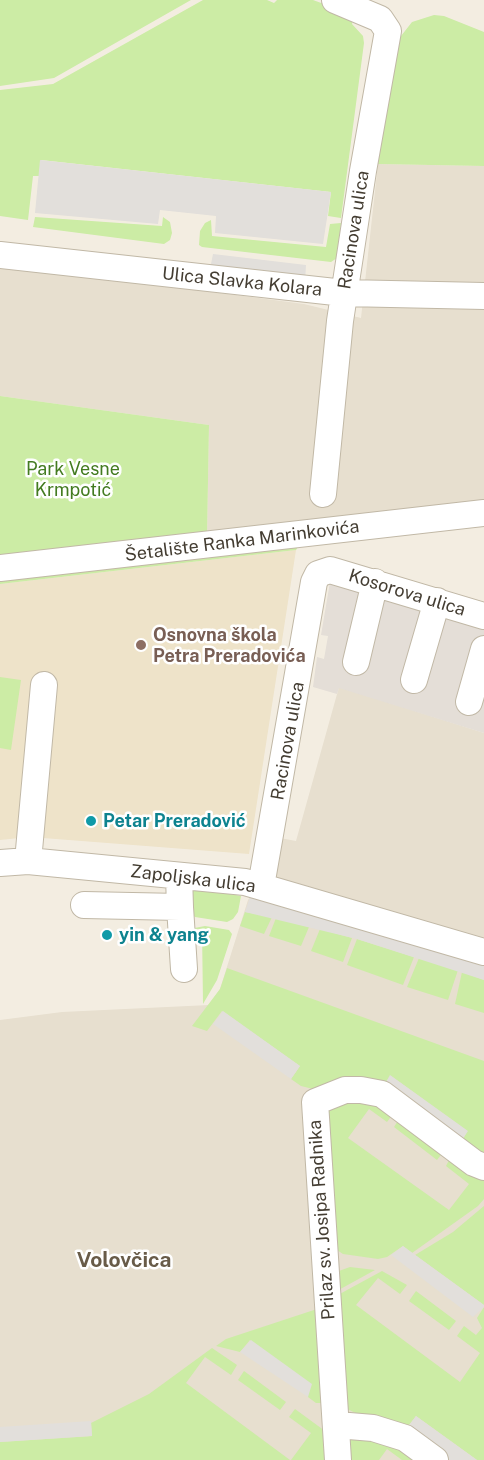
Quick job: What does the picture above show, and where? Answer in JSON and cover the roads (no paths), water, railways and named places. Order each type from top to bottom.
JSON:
[{"type":"street","name":"Racinova ulica","points":[[322,494],[344,293],[388,31],[380,19],[335,0]]},
{"type":"street","name":"Ulica Slavka Kolara","points":[[0,255],[344,293],[484,296]]},
{"type":"street","name":"Šetalište Ranka Marinkovića","points":[[0,568],[484,513]]},
{"type":"street","name":"Racinova ulica","points":[[261,886],[314,582],[318,574],[330,570]]},
{"type":"street","name":"Kosorova ulica","points":[[330,570],[484,616]]},
{"type":"street","points":[[356,662],[375,582]]},
{"type":"street","points":[[414,680],[437,601]]},
{"type":"street","points":[[470,702],[484,649]]},
{"type":"street","points":[[28,861],[44,685]]},
{"type":"street","name":"Zapoljska ulica","points":[[0,863],[28,861],[245,882],[484,952]]},
{"type":"street","points":[[179,876],[184,969]]},
{"type":"street","points":[[84,905],[180,907]]},
{"type":"street","name":"Prilaz sv. Josipa Radnika","points":[[338,1460],[315,1102],[345,1090],[382,1094],[474,1163],[484,1167]]},
{"type":"street","points":[[337,1425],[373,1428],[405,1438],[435,1460]]},
{"type":"place","name":"Osnovna škola Petra Preradovića","points":[[141,645]]},
{"type":"place","name":"Petar Preradović","points":[[91,821]]},
{"type":"place","name":"yin & yang","points":[[107,935]]},
{"type":"district","name":"Volovčica","points":[[124,1261]]},
{"type":"park label","name":"Park Vesne Krmpotić","points":[[73,479]]}]
